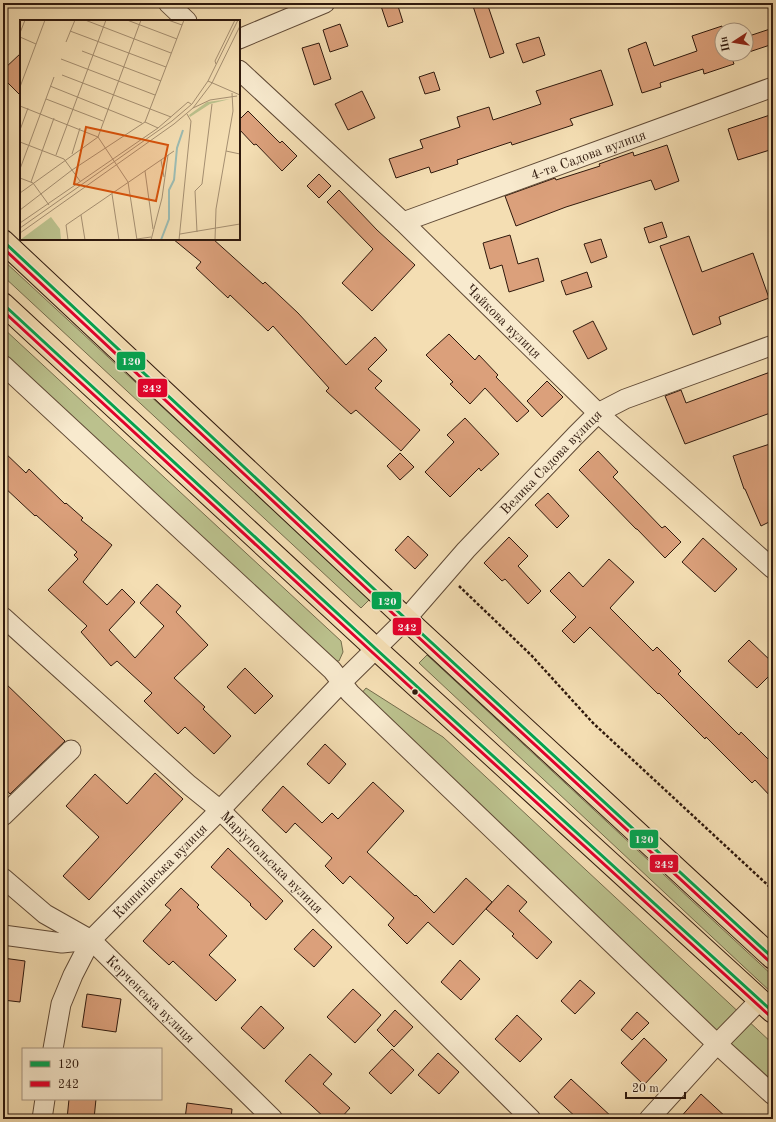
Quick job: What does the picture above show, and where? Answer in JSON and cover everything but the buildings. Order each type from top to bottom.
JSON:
[{"type":"main road","points":[[3,241],[406,619],[773,958]]},
{"type":"main road","points":[[3,304],[376,649],[767,1006]]},
{"type":"street","points":[[168,3],[186,20]]},
{"type":"street","points":[[240,39],[325,3]]},
{"type":"street","name":"Чайкова вулиця","points":[[240,71],[403,222],[598,413],[773,568]]},
{"type":"street","name":"4-та Садова вулиця","points":[[403,222],[773,87]]},
{"type":"street","name":"Велика Садова вулиця","points":[[376,649],[406,619],[466,550],[598,413],[625,400],[773,345]]},
{"type":"street","points":[[3,365],[332,670],[356,699],[718,1044],[773,1094]]},
{"type":"street","name":"Маріупольська вулиця","points":[[3,617],[189,785],[220,810],[531,1119]]},
{"type":"street","name":"Кишинівська вулиця","points":[[54,1048],[61,1004],[73,975],[91,940],[220,810],[342,682],[376,649]]},
{"type":"street","points":[[3,816],[71,750]]},
{"type":"street","name":"Керченська вулиця","points":[[3,878],[45,914],[91,940],[273,1119]]},
{"type":"street","points":[[3,935],[62,943],[91,940]]},
{"type":"street","points":[[649,1119],[718,1044],[767,1006]]},
{"type":"street","points":[[42,1119],[45,1100]]},
{"type":"path","points":[[446,573],[531,655],[593,723],[773,890]]},
{"type":"green space","points":[[3,260],[370,599],[361,608],[3,276]]},
{"type":"green space","points":[[3,328],[341,641],[343,652],[339,661],[333,661],[3,356]]},
{"type":"green space","points":[[427,655],[773,976],[773,994],[419,663]]},
{"type":"green space","points":[[366,688],[443,737],[773,1044],[773,1083],[361,694]]},
{"type":"transit line","name":"120","points":[[3,241],[406,619],[773,958]]},
{"type":"transit line","name":"242","points":[[3,248],[403,623],[770,962]]},
{"type":"transit line","name":"120","points":[[3,304],[376,649],[773,1012]]},
{"type":"transit line","name":"242","points":[[3,311],[373,653],[770,1016]]}]
